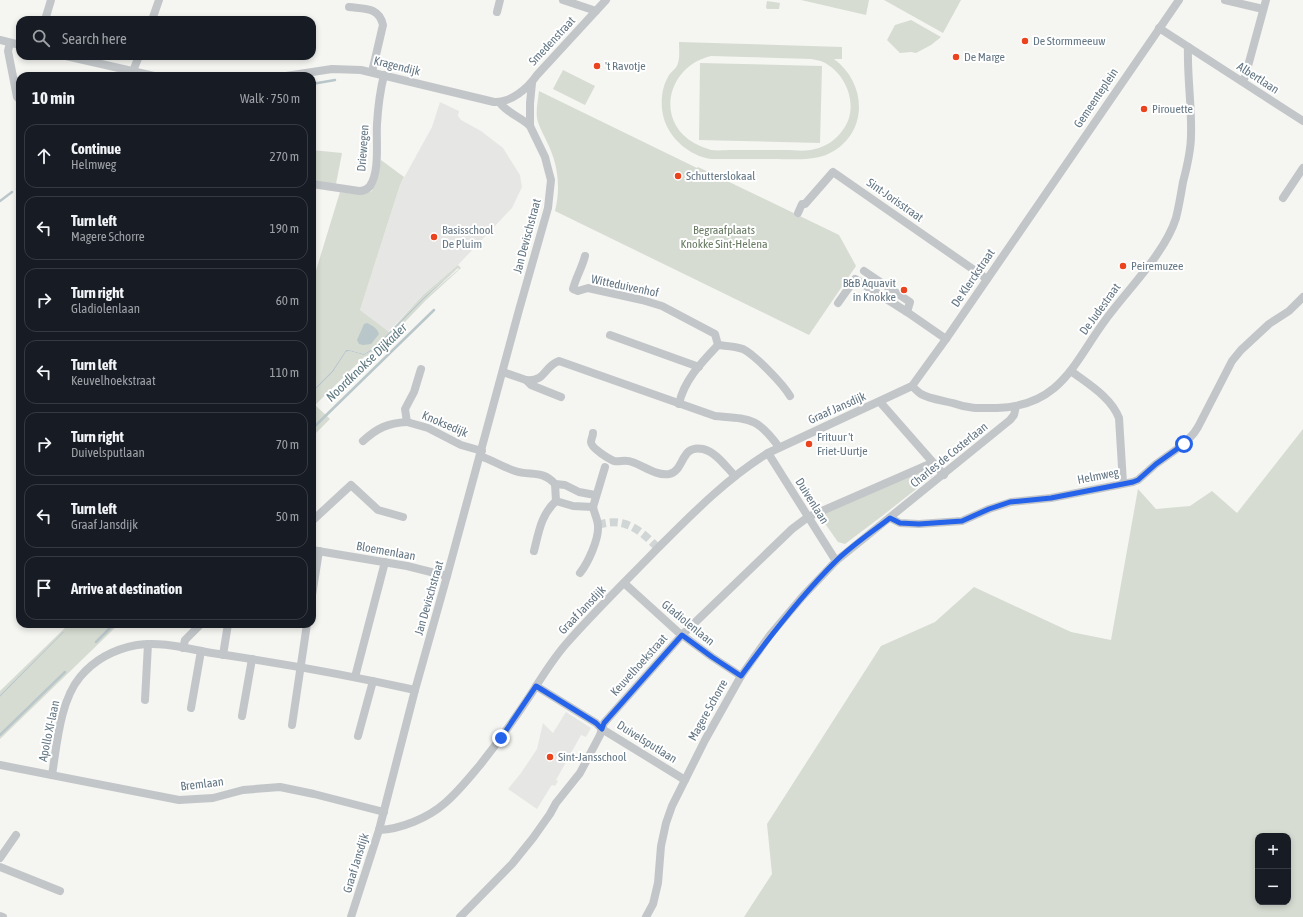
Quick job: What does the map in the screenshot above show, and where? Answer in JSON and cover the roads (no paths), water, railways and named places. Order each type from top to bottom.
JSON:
[{"type":"street","points":[[46,16],[51,0]]},
{"type":"street","points":[[153,16],[159,0]]},
{"type":"street","points":[[497,12],[500,0]]},
{"type":"street","points":[[563,0],[596,10]]},
{"type":"street","name":"Smedenstraat","points":[[500,103],[515,96],[532,83],[537,75],[606,0]]},
{"type":"street","name":"Gemeenteplein","points":[[1054,182],[1179,0]]},
{"type":"street","points":[[1225,0],[1263,9]]},
{"type":"street","points":[[1242,81],[1245,77],[1266,0]]},
{"type":"street","points":[[349,7],[372,10],[377,13],[382,20],[383,25],[372,72]]},
{"type":"street","points":[[1159,28],[1188,48]]},
{"type":"street","points":[[0,40],[16,44]]},
{"type":"street","points":[[10,43],[8,51],[16,92]]},
{"type":"street","name":"Albertlaan","points":[[1188,48],[1303,121]]},
{"type":"street","name":"De Judestraat","points":[[912,386],[922,395],[964,407],[980,408],[1016,406],[1034,401],[1045,395],[1062,381],[1071,371],[1109,314],[1157,254],[1168,236],[1175,219],[1190,150],[1191,134],[1187,63],[1188,48]]},
{"type":"street","points":[[84,60],[137,72]]},
{"type":"street","points":[[133,71],[137,60]]},
{"type":"street","name":"Kragendijk","points":[[312,72],[332,69],[361,70],[500,103],[504,108],[530,126]]},
{"type":"street","name":"Driewegen","points":[[316,185],[359,191],[364,191],[370,186],[377,158],[378,103],[384,75]]},
{"type":"street","name":"Jan Devischstraat","points":[[379,830],[415,690],[448,576],[519,310],[548,208],[550,180],[547,165],[545,156],[530,126],[532,83]]},
{"type":"street","points":[[1283,198],[1303,168]]},
{"type":"street","name":"Sint-Jorisstraat","points":[[798,213],[802,204],[805,204],[834,172],[987,279]]},
{"type":"street","name":"De Klerckstraat","points":[[912,386],[1054,182]]},
{"type":"street","name":"Witteduivenhof","points":[[585,256],[581,269],[577,274],[573,289],[578,291],[588,288],[662,306],[715,334],[718,345]]},
{"type":"street","points":[[864,271],[910,302],[907,312]]},
{"type":"street","points":[[838,303],[855,279],[946,339]]},
{"type":"street","name":"Helmweg","points":[[890,518],[900,523],[919,524],[962,521],[989,509],[1010,502],[1051,498],[1138,480],[1156,464],[1184,444],[1198,427],[1232,362],[1241,350],[1269,324],[1289,311],[1303,297]]},
{"type":"street","points":[[610,335],[698,367]]},
{"type":"street","points":[[679,404],[688,381],[698,367],[718,345],[738,348],[749,353],[779,381],[790,396]]},
{"type":"street","points":[[503,372],[533,381],[538,380],[545,374],[551,364],[559,361],[715,416],[743,418],[756,422],[769,433],[780,447]]},
{"type":"street","name":"Knoksedijk","points":[[421,368],[414,392],[405,409],[407,422],[428,428],[462,446],[519,472],[546,476],[555,484],[565,485],[579,492],[595,495]]},
{"type":"street","points":[[1071,371],[1108,400],[1116,411],[1119,418],[1123,483]]},
{"type":"street","points":[[526,380],[530,385],[561,397]]},
{"type":"street","name":"Graaf Jansdijk","points":[[351,917],[379,830],[410,823],[445,804],[472,775],[501,738],[566,645],[624,583],[700,506],[735,476],[768,453],[912,386]]},
{"type":"street","points":[[880,402],[944,475]]},
{"type":"street","name":"Charles de Costerlaan","points":[[890,518],[1010,420],[1014,415],[1016,406]]},
{"type":"street","points":[[363,441],[374,431],[400,422],[407,422]]},
{"type":"street","points":[[593,433],[591,442],[592,445],[602,454],[614,461],[629,461],[652,471],[669,474],[678,468],[688,451],[703,449],[714,454],[735,476]]},
{"type":"street","name":"Duivenlaan","points":[[768,453],[836,561]]},
{"type":"street","points":[[602,454],[600,461],[605,467]]},
{"type":"street","points":[[580,573],[587,563],[598,532],[598,525],[593,508],[595,495],[605,467],[614,461]]},
{"type":"street","name":"Keuvelhoekstraat","points":[[460,917],[512,864],[533,838],[550,814],[556,802],[580,774],[604,723],[682,635],[792,529],[808,517],[932,463]]},
{"type":"street","points":[[316,517],[351,484],[378,510],[403,517]]},
{"type":"street","points":[[534,550],[543,518],[556,501],[555,484]]},
{"type":"street","points":[[556,501],[572,506],[593,508]]},
{"type":"street","name":"Magere Schorre","points":[[646,917],[653,904],[658,883],[661,846],[666,823],[672,806],[741,676],[773,631],[836,561],[890,518]]},
{"type":"street","name":"Bloemenlaan","points":[[316,550],[407,566],[448,576]]},
{"type":"street","points":[[355,677],[385,562]]},
{"type":"street","name":"Gladiolenlaan","points":[[624,583],[682,635],[741,676]]},
{"type":"street","points":[[183,648],[185,640],[198,628]]},
{"type":"street","points":[[223,655],[227,628]]},
{"type":"street","points":[[292,725],[307,628]]},
{"type":"street","points":[[145,700],[148,644]]},
{"type":"street","name":"Apollo XI-laan","points":[[52,775],[65,706],[71,691],[80,677],[91,666],[113,652],[124,648],[158,644],[301,667],[415,690]]},
{"type":"street","points":[[192,708],[201,651]]},
{"type":"street","points":[[242,716],[252,659]]},
{"type":"street","points":[[358,736],[373,681]]},
{"type":"street","name":"Duivelsputlaan","points":[[536,686],[685,780]]},
{"type":"street","name":"Bremlaan","points":[[0,765],[179,800],[213,798],[243,790],[280,787],[384,812]]},
{"type":"street","points":[[0,858],[16,835]]},
{"type":"street","points":[[0,867],[60,891]]},
{"type":"waterway","points":[[316,83],[335,80]]},
{"type":"waterway","points":[[0,201],[12,192]]},
{"type":"waterway","name":"Noordknokse Dijkader","points":[[316,425],[434,310]]},
{"type":"waterway","name":"Noordknokse Dijkader","points":[[96,642],[110,628]]},
{"type":"waterway","name":"Noordknokse Dijkader","points":[[0,735],[65,672]]},
{"type":"tunnel","points":[[598,525],[616,522],[632,527],[639,531],[658,548]]},
{"type":"place","name":"De Stormmeeuw","points":[[1025,41]]},
{"type":"place","name":"De Marge","points":[[956,57]]},
{"type":"place","name":"'t Ravotje","points":[[597,66]]},
{"type":"place","name":"Pirouette","points":[[1144,109]]},
{"type":"place","name":"Schutterslokaal","points":[[678,176]]},
{"type":"place","name":"Basisschool De Pluim","points":[[434,237]]},
{"type":"place","name":"Peiremuzee","points":[[1123,266]]},
{"type":"place","name":"B&B Aquavit in Knokke","points":[[904,290]]},
{"type":"place","name":"Frituur 't Friet-Uurtje","points":[[809,444]]},
{"type":"place","name":"Sint-Jansschool","points":[[550,757]]},
{"type":"park label","name":"Begraafplaats Knokke Sint-Helena","points":[[724,237]]}]
